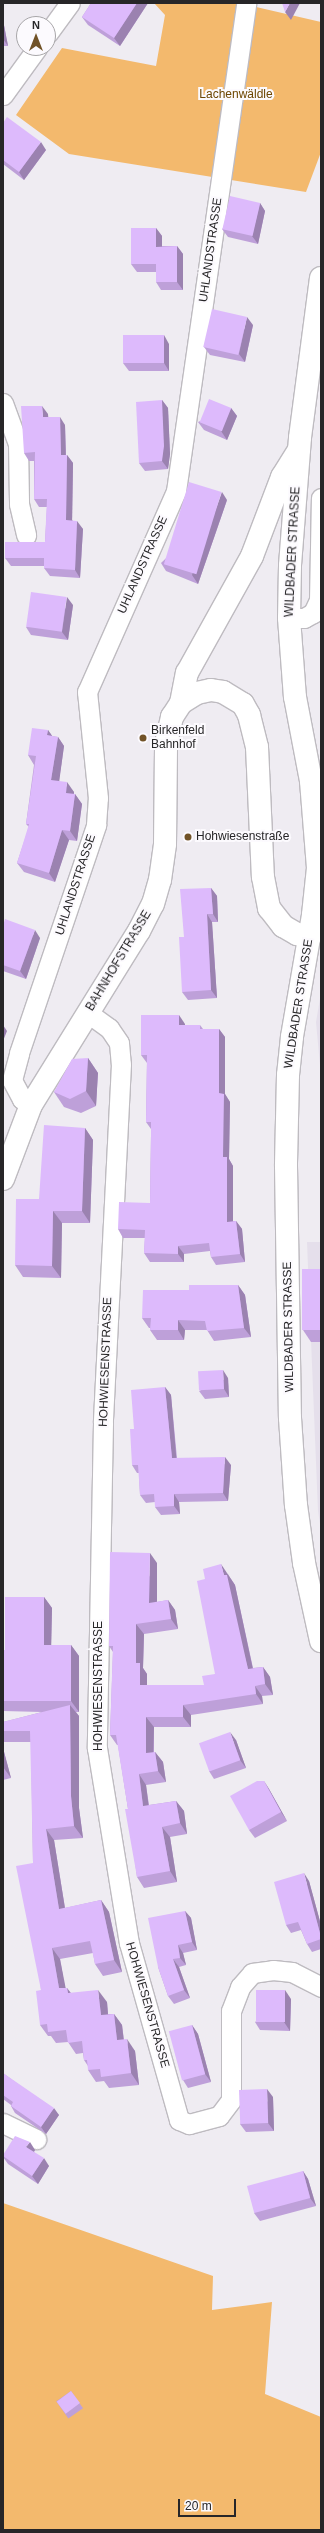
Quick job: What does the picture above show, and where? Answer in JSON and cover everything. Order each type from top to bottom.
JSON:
[{"type":"main road","name":"WILDBADER STRASSE","points":[[321,278],[299,450],[290,566],[289,618],[295,697],[312,781],[317,828],[318,868],[310,937],[288,1075],[286,1235],[290,1418],[296,1505],[304,1563],[321,1638]]},
{"type":"main road","points":[[181,703],[187,673],[252,556],[282,477],[299,450]]},
{"type":"main road","points":[[181,703],[197,693],[211,690],[223,692],[243,704],[249,716],[257,747],[263,877],[269,908],[283,926],[297,934],[310,937]]},
{"type":"main road","name":"BAHNHOFSTRASSE","points":[[3,1179],[32,1105],[139,931],[153,904],[160,880],[165,844],[166,743],[172,717],[181,703]]},
{"type":"street","points":[[56,22],[70,3]]},
{"type":"street","name":"UHLANDSTRASSE","points":[[32,1105],[22,1099],[12,1080],[96,825],[98,798],[87,692],[176,491],[246,3]]},
{"type":"street","points":[[3,95],[31,56]]},
{"type":"street","points":[[3,403],[18,444],[19,504],[26,535]]},
{"type":"street","points":[[289,618],[304,618],[313,613],[319,600],[321,498]]},
{"type":"street","name":"HOHWIESENSTRASSE","points":[[88,1013],[109,1028],[119,1043],[121,1064],[103,1423],[97,1748],[129,1943],[179,2120],[189,2124],[220,2116],[231,2100],[232,2010],[240,1986],[252,1973],[273,1970],[292,1972],[321,1987]]},
{"type":"street","points":[[3,2123],[36,2139]]},
{"type":"shaded area","points":[[321,993],[321,1076],[316,1022]]},
{"type":"shaded area","points":[[307,1242],[321,1242],[321,1530],[318,1511]]},
{"type":"green space","name":"Lachenwäldle","points":[[154,3],[239,3],[321,22],[321,152],[306,192],[69,154],[16,115],[62,48],[156,66],[165,15]]},
{"type":"green space","points":[[3,2203],[213,2276],[212,2310],[272,2302],[265,2394],[321,2417],[321,2530],[3,2530]]},
{"type":"building","points":[[91,3],[137,3],[114,38],[82,17]]},
{"type":"building","points":[[282,3],[290,3],[285,12]]},
{"type":"building","points":[[7,117],[41,142],[19,172],[3,160],[3,123]]},
{"type":"building","points":[[230,196],[260,203],[253,236],[222,229]]},
{"type":"building","points":[[131,228],[156,228],[156,247],[177,246],[177,282],[156,282],[156,264],[131,264]]},
{"type":"building","points":[[212,309],[247,317],[238,355],[203,347]]},
{"type":"building","points":[[123,335],[164,335],[164,363],[123,363]]},
{"type":"building","points":[[209,399],[231,408],[222,431],[200,422]]},
{"type":"building","points":[[162,400],[164,446],[162,461],[139,463],[136,402]]},
{"type":"building","points":[[21,406],[42,406],[43,417],[60,417],[61,455],[67,455],[66,520],[77,521],[75,570],[44,568],[44,558],[5,558],[5,542],[45,542],[47,499],[34,499],[35,452],[24,453]]},
{"type":"building","points":[[189,482],[222,492],[196,574],[164,564]]},
{"type":"building","points":[[31,592],[67,597],[62,632],[26,627]]},
{"type":"building","points":[[32,728],[48,730],[47,735],[58,737],[51,780],[67,782],[66,793],[75,794],[70,831],[62,830],[49,873],[17,863],[29,824],[26,824],[36,756],[28,755]]},
{"type":"building","points":[[211,888],[213,914],[207,914],[211,990],[182,992],[179,937],[184,937],[180,889]]},
{"type":"building","points":[[5,919],[35,930],[20,971],[3,965],[3,926]]},
{"type":"building","points":[[141,1015],[179,1015],[179,1025],[200,1025],[200,1029],[219,1029],[219,1093],[224,1094],[223,1157],[227,1157],[227,1222],[236,1221],[240,1254],[211,1257],[209,1243],[178,1246],[178,1254],[144,1253],[145,1230],[118,1229],[119,1202],[150,1203],[151,1122],[146,1122],[147,1055],[141,1055]]},
{"type":"building","points":[[88,1058],[86,1091],[70,1099],[54,1092],[72,1059]]},
{"type":"building","points":[[44,1125],[85,1128],[82,1211],[53,1211],[52,1266],[15,1265],[16,1199],[39,1199]]},
{"type":"building","points":[[302,1269],[321,1269],[321,1330],[302,1330]]},
{"type":"building","points":[[189,1285],[238,1285],[244,1328],[207,1331],[205,1321],[178,1320],[178,1330],[150,1330],[151,1318],[142,1318],[143,1290],[189,1290]]},
{"type":"building","points":[[223,1370],[224,1389],[199,1390],[198,1371]]},
{"type":"building","points":[[165,1387],[172,1458],[225,1457],[223,1493],[174,1494],[174,1506],[155,1507],[154,1494],[140,1495],[138,1465],[132,1465],[130,1429],[134,1429],[131,1390]]},
{"type":"building","points":[[110,1552],[150,1553],[149,1603],[168,1600],[171,1619],[136,1624],[136,1663],[140,1663],[140,1685],[204,1685],[202,1676],[215,1674],[197,1581],[205,1579],[203,1569],[221,1564],[224,1575],[227,1575],[248,1669],[263,1667],[265,1684],[255,1686],[256,1694],[183,1705],[183,1717],[146,1717],[146,1753],[155,1752],[158,1771],[139,1774],[143,1806],[176,1801],[180,1823],[162,1827],[170,1871],[137,1877],[125,1809],[128,1809],[116,1735],[110,1735],[113,1646],[109,1646]]},
{"type":"building","points":[[5,1597],[44,1597],[44,1645],[71,1645],[71,1701],[3,1701]]},
{"type":"building","points":[[70,1705],[71,1796],[74,1826],[46,1829],[59,1909],[101,1900],[114,1960],[95,1964],[90,1941],[52,1948],[59,1988],[67,1988],[68,1993],[98,1990],[101,2015],[114,2014],[117,2040],[127,2039],[131,2073],[101,2077],[100,2069],[88,2070],[87,2060],[84,2060],[82,2041],[68,2043],[66,2030],[48,2032],[47,2024],[40,2025],[36,1991],[41,1990],[16,1866],[33,1863],[30,1731],[3,1731],[3,1722]]},
{"type":"building","points":[[230,1732],[240,1760],[209,1771],[199,1743]]},
{"type":"building","points":[[257,1781],[264,1781],[281,1812],[249,1830],[230,1796]]},
{"type":"building","points":[[304,1873],[321,1937],[321,1939],[307,1944],[298,1922],[286,1925],[274,1882]]},
{"type":"building","points":[[185,1911],[192,1942],[178,1945],[180,1958],[173,1959],[184,1990],[168,1996],[158,1967],[148,1918]]},
{"type":"building","points":[[256,1990],[285,1990],[285,2022],[256,2022]]},
{"type":"building","points":[[192,2025],[205,2074],[182,2080],[169,2031]]},
{"type":"building","points":[[3,2073],[54,2108],[41,2127],[11,2106],[13,2102],[3,2095]]},
{"type":"building","points":[[267,2089],[268,2123],[240,2124],[239,2090]]},
{"type":"building","points":[[15,2136],[30,2142],[26,2147],[44,2158],[32,2176],[3,2156]]},
{"type":"building","points":[[303,2171],[310,2198],[254,2213],[247,2186]]},
{"type":"building","points":[[71,2391],[80,2403],[66,2414],[57,2402]]},
{"type":"place","name":"Birkenfeld Bahnhof","points":[[143,738]]},
{"type":"place","name":"Hohwiesenstraße","points":[[188,837]]}]
